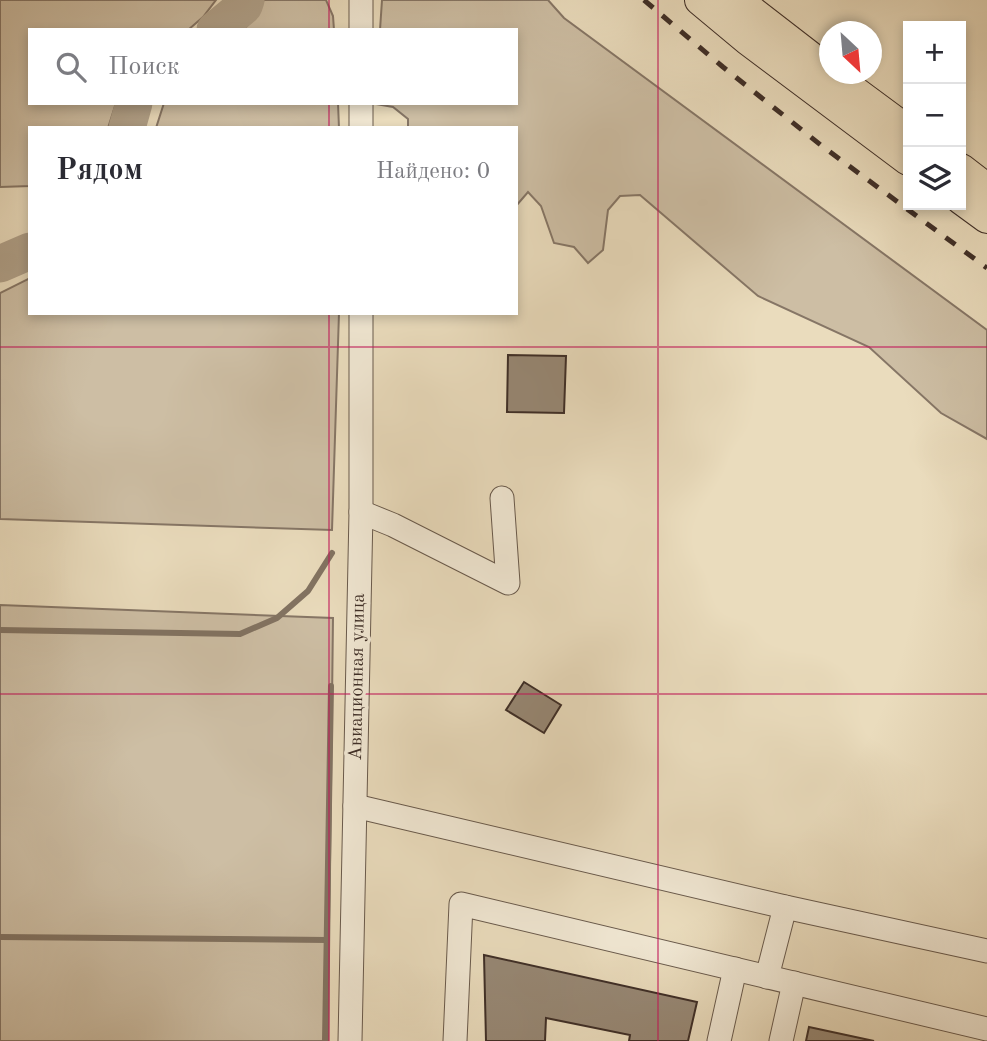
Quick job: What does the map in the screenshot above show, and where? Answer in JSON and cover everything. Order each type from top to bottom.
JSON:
[{"type":"main road","points":[[700,0],[748,40],[903,156]]},
{"type":"main road","points":[[737,0],[819,64]]},
{"type":"main road","points":[[845,84],[903,127]]},
{"type":"main road","points":[[966,173],[987,189]]},
{"type":"main road","points":[[966,203],[987,218]]},
{"type":"street","points":[[361,0],[361,28]]},
{"type":"street","points":[[361,105],[361,126]]},
{"type":"street","name":"Авиационная улица","points":[[350,1041],[361,512],[361,315]]},
{"type":"street","points":[[361,512],[393,525],[508,583],[502,498]]},
{"type":"street","points":[[355,806],[785,907],[987,951]]},
{"type":"street","points":[[455,1041],[461,904],[987,1029]]},
{"type":"street","points":[[767,977],[785,907]]},
{"type":"street","points":[[719,1041],[735,969]]},
{"type":"street","points":[[781,1041],[794,983]]},
{"type":"shaded area","points":[[0,0],[216,0],[190,28],[28,28],[28,105],[115,105],[109,126],[28,126],[28,186],[0,187]]},
{"type":"shaded area","points":[[264,0],[326,0],[333,16],[334,28],[245,28]]},
{"type":"shaded area","points":[[382,0],[548,0],[564,18],[987,330],[987,439],[941,413],[869,347],[758,296],[640,195],[620,196],[608,210],[603,250],[588,263],[574,247],[554,243],[541,206],[528,192],[518,204],[518,126],[408,126],[408,119],[393,107],[382,105],[518,105],[518,28],[380,28]]},
{"type":"shaded area","points":[[163,105],[338,105],[339,126],[157,126]]},
{"type":"shaded area","points":[[28,279],[28,315],[339,315],[332,530],[0,519],[0,293]]},
{"type":"shaded area","points":[[0,605],[333,618],[328,1041],[0,1041]]},
{"type":"building","points":[[508,355],[566,356],[564,413],[507,412]]},
{"type":"building","points":[[524,682],[561,705],[544,733],[506,710]]},
{"type":"building","points":[[484,955],[697,1002],[688,1041],[629,1041],[630,1035],[546,1018],[545,1041],[486,1041]]},
{"type":"building","points":[[809,1027],[874,1041],[806,1041]]},
{"type":"waterway","points":[[217,28],[244,6],[246,0]]},
{"type":"waterway","points":[[128,126],[133,105]]},
{"type":"waterway","points":[[0,264],[28,252]]},
{"type":"waterway","points":[[0,630],[240,634],[277,618],[308,591],[332,553]]},
{"type":"waterway","points":[[325,1041],[331,686]]},
{"type":"waterway","points":[[0,937],[327,940]]},
{"type":"railway","points":[[644,0],[822,146],[987,268]]}]
